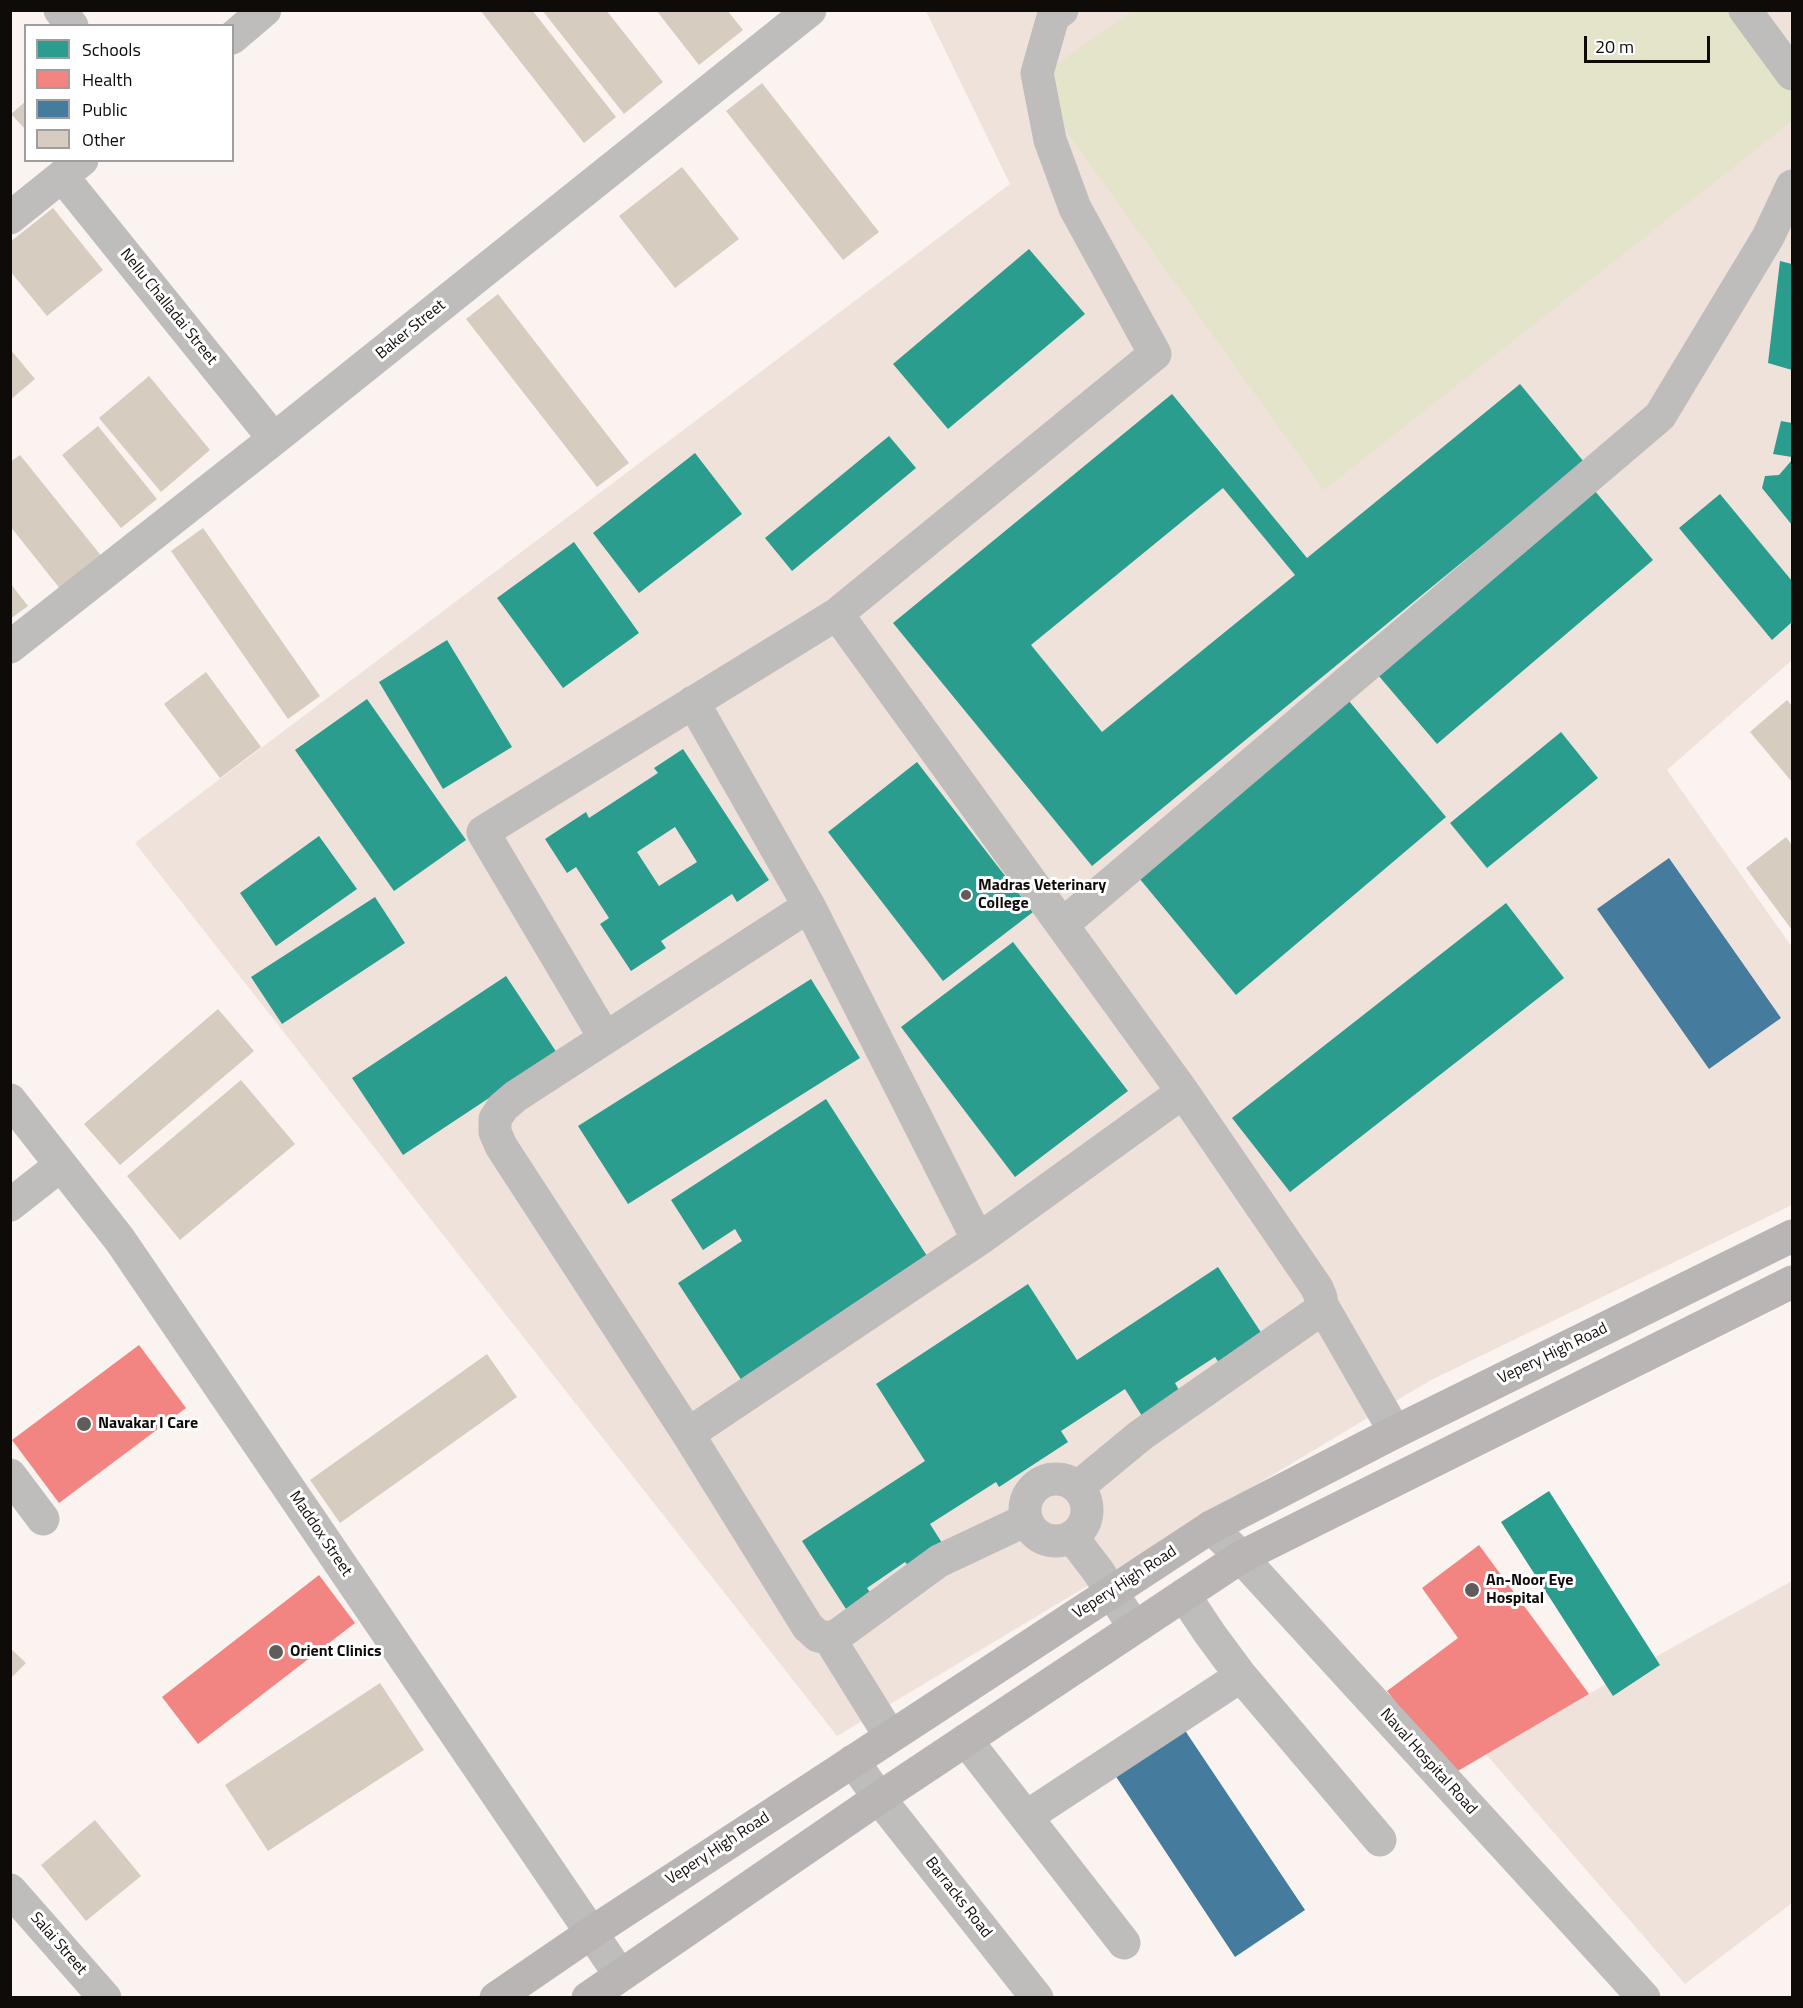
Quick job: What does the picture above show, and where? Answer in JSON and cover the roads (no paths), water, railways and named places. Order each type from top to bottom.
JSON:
[{"type":"main road","name":"Vepery High Road","points":[[496,1998],[890,1736],[1211,1527],[1395,1431],[1792,1236]]},
{"type":"main road","points":[[588,1998],[879,1798],[1241,1557],[1792,1282]]},
{"type":"street","points":[[60,10],[70,24]]},
{"type":"street","points":[[234,36],[266,10]]},
{"type":"street","name":"Baker Street","points":[[10,647],[810,10]]},
{"type":"street","points":[[605,1038],[483,832],[837,614],[1155,354],[1075,208],[1050,140],[1037,73],[1053,17],[1062,10]]},
{"type":"street","points":[[1745,10],[1792,74]]},
{"type":"street","points":[[10,218],[72,168]]},
{"type":"street","name":"Nellu Challadai Street","points":[[72,168],[274,439]]},
{"type":"street","points":[[1062,925],[1660,416],[1768,237],[1792,186]]},
{"type":"street","points":[[837,614],[1182,1092],[1317,1288],[1322,1305],[1395,1431]]},
{"type":"street","points":[[693,702],[809,906],[978,1240]]},
{"type":"street","points":[[809,906],[516,1096],[503,1107],[495,1119],[495,1132],[501,1146],[688,1434],[808,1627],[818,1636],[829,1638],[848,1628],[939,1562],[1026,1520]]},
{"type":"street","points":[[688,1434],[978,1240],[1182,1092]]},
{"type":"street","name":"Maddox Street","points":[[10,1100],[120,1240],[620,1975]]},
{"type":"street","points":[[10,1205],[62,1165]]},
{"type":"street","points":[[1078,1487],[1141,1435],[1302,1324],[1322,1305]]},
{"type":"street","points":[[10,1475],[43,1519]]},
{"type":"street","points":[[1049,1479],[1069,1481],[1084,1495],[1087,1514],[1080,1531],[1072,1537],[1064,1540],[1045,1540],[1030,1529],[1026,1520],[1024,1510],[1026,1500],[1031,1490],[1039,1483],[1049,1479]]},
{"type":"street","name":"Naval Hospital Road","points":[[1211,1527],[1644,1998]]},
{"type":"street","points":[[1072,1537],[1112,1591],[1134,1627]]},
{"type":"street","points":[[1184,1595],[1240,1676],[1380,1840]]},
{"type":"street","points":[[829,1638],[890,1736]]},
{"type":"street","points":[[1026,1817],[1240,1676]]},
{"type":"street","points":[[966,1740],[1124,1943]]},
{"type":"street","name":"Barracks Road","points":[[853,1761],[879,1798],[1037,1998]]},
{"type":"street","name":"Salai Street","points":[[10,1890],[105,1998]]},
{"type":"place","name":"Madras Veterinary College","points":[[966,895]]},
{"type":"place","name":"Navakar I Care","points":[[84,1424]]},
{"type":"place","name":"An-Noor Eye Hospital","points":[[1472,1590]]},
{"type":"place","name":"Orient Clinics","points":[[276,1652]]}]
